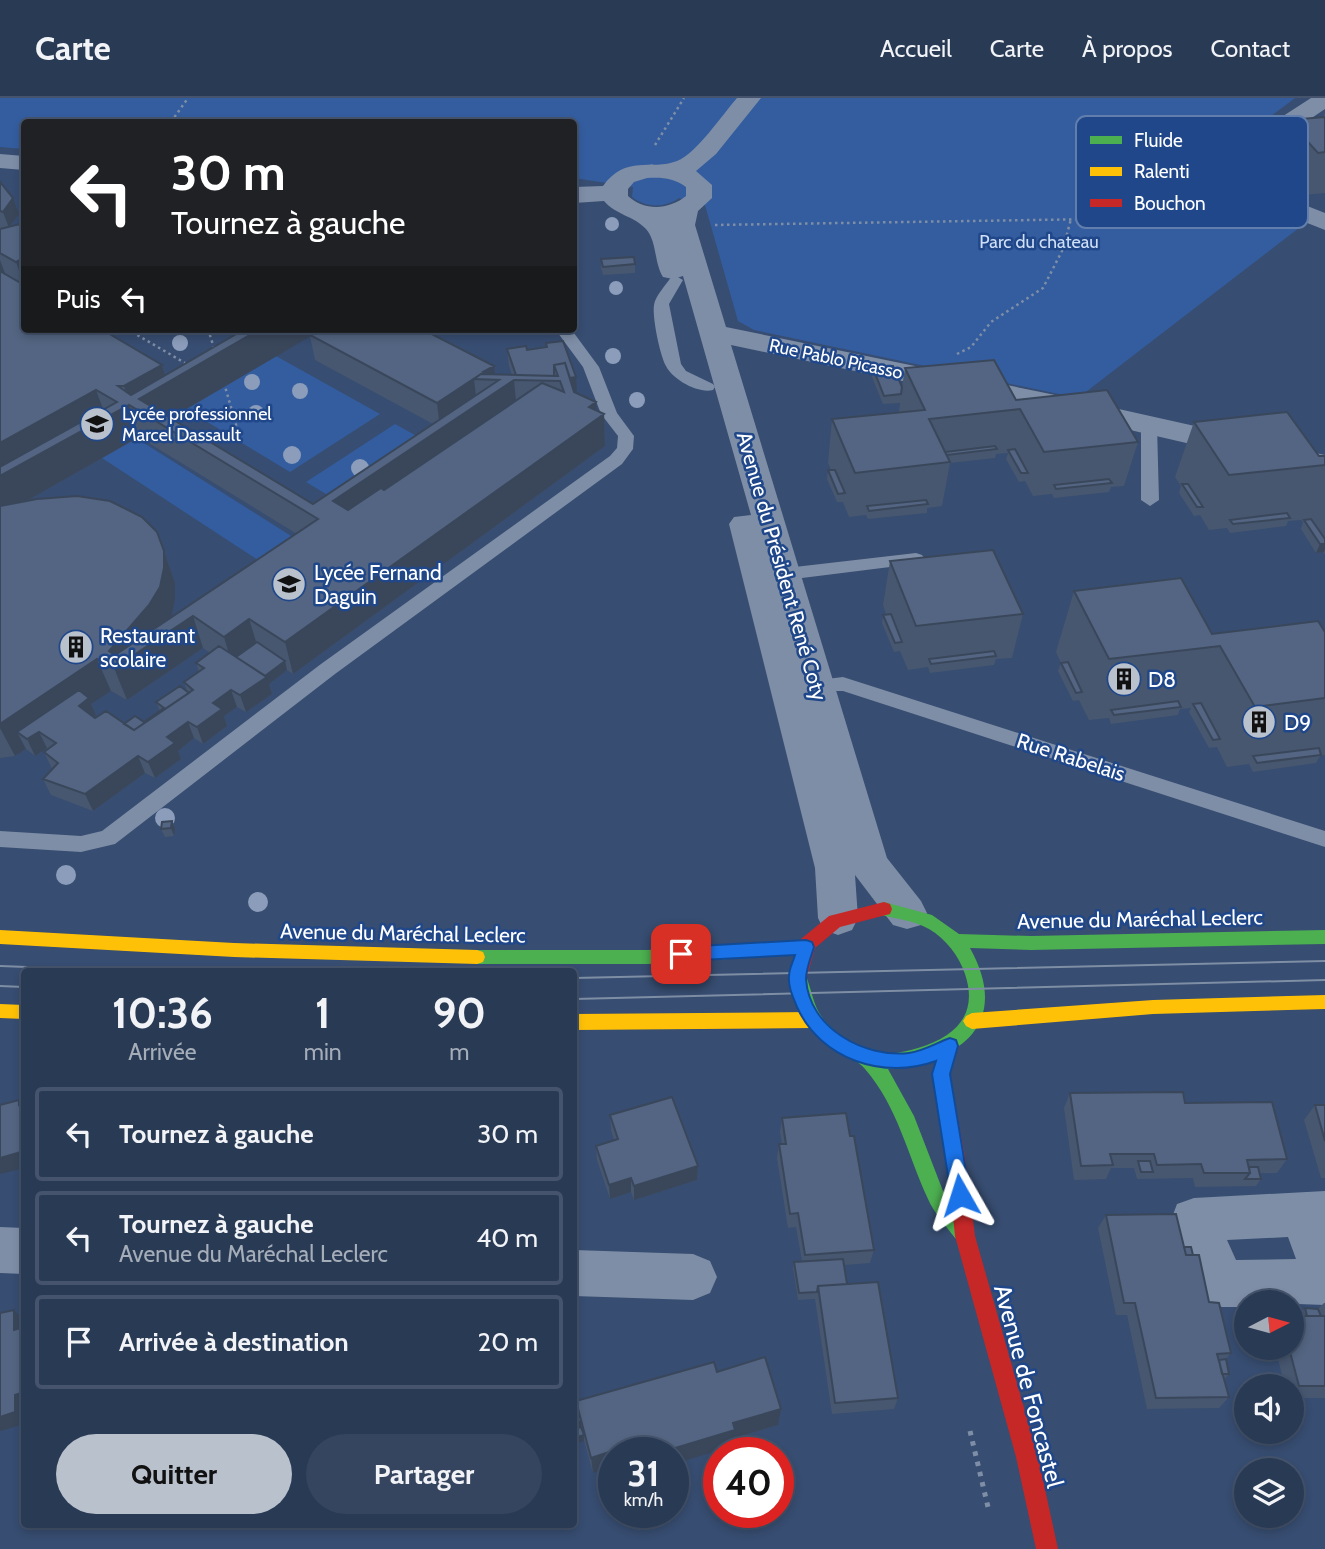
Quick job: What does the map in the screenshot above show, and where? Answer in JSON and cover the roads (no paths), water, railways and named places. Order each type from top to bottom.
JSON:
[{"type":"main road","points":[[884,909],[907,913],[925,919],[957,941],[974,970],[978,987],[972,1021],[950,1046],[931,1055],[911,1061],[866,1057],[837,1044],[812,1020],[799,992],[797,975],[806,947],[814,935],[838,918],[860,911],[884,909]]},
{"type":"main road","name":"Avenue du Maréchal Leclerc","points":[[0,937],[137,947],[335,954],[628,957],[806,947]]},
{"type":"main road","name":"Avenue du Maréchal Leclerc","points":[[957,941],[1031,943],[1325,937]]},
{"type":"main road","points":[[972,1021],[1153,1007],[1325,1003]]},
{"type":"main road","points":[[0,1011],[21,1012]]},
{"type":"main road","points":[[577,1022],[812,1020]]},
{"type":"main road","name":"Avenue de Foncastel","points":[[950,1046],[941,1074],[956,1156],[965,1236],[1027,1457],[1046,1549]]},
{"type":"main road","name":"Avenue de Foncastel","points":[[866,1057],[885,1080],[905,1116],[936,1196],[965,1236]]},
{"type":"street","points":[[643,213],[666,214],[707,149],[749,98]]},
{"type":"street","points":[[683,190],[722,157],[768,98]]},
{"type":"street","points":[[1299,116],[1325,99]]},
{"type":"street","points":[[0,161],[21,163]]},
{"type":"street","points":[[577,195],[614,193],[615,187],[625,177],[644,171],[683,190]]},
{"type":"street","name":"Avenue du Président René Coty","points":[[683,190],[715,333],[869,864],[907,913]]},
{"type":"street","name":"Avenue du Président René Coty","points":[[614,193],[625,208],[643,213],[661,228],[835,868],[838,918]]},
{"type":"street","points":[[1308,216],[1325,222]]},
{"type":"street","name":"Rue Pablo Picasso","points":[[715,333],[1065,405],[1325,466]]},
{"type":"street","points":[[1325,1272],[1313,1214],[1194,1220],[1222,1284],[1325,1282]]},
{"type":"street","points":[[0,1250],[21,1251]]},
{"type":"street","points":[[577,1273],[693,1278]]},
{"type":"lane","points":[[0,839],[81,844],[108,838],[328,669],[616,460],[625,449],[626,436],[609,414],[591,367],[566,333]]},
{"type":"lane","points":[[1149,426],[1150,500]]},
{"type":"lane","points":[[786,574],[937,556]]},
{"type":"lane","name":"Rue Rabelais","points":[[817,686],[843,684],[1325,839]]},
{"type":"tram line","points":[[577,978],[1325,961]]},
{"type":"tram line","points":[[0,966],[54,968]]},
{"type":"tram line","points":[[577,999],[1325,980]]},
{"type":"tram line","points":[[0,986],[21,987]]},
{"type":"place","name":"Lycée professionnel Marcel Dassault","points":[[97,424]]},
{"type":"place","name":"Lycée Fernand Daguin","points":[[289,584]]},
{"type":"place","name":"Restaurant scolaire","points":[[76,647]]},
{"type":"place","name":"D8","points":[[1124,679]]},
{"type":"place","name":"D9","points":[[1259,722]]},
{"type":"park label","name":"Parc du chateau","points":[[1039,242]]}]
